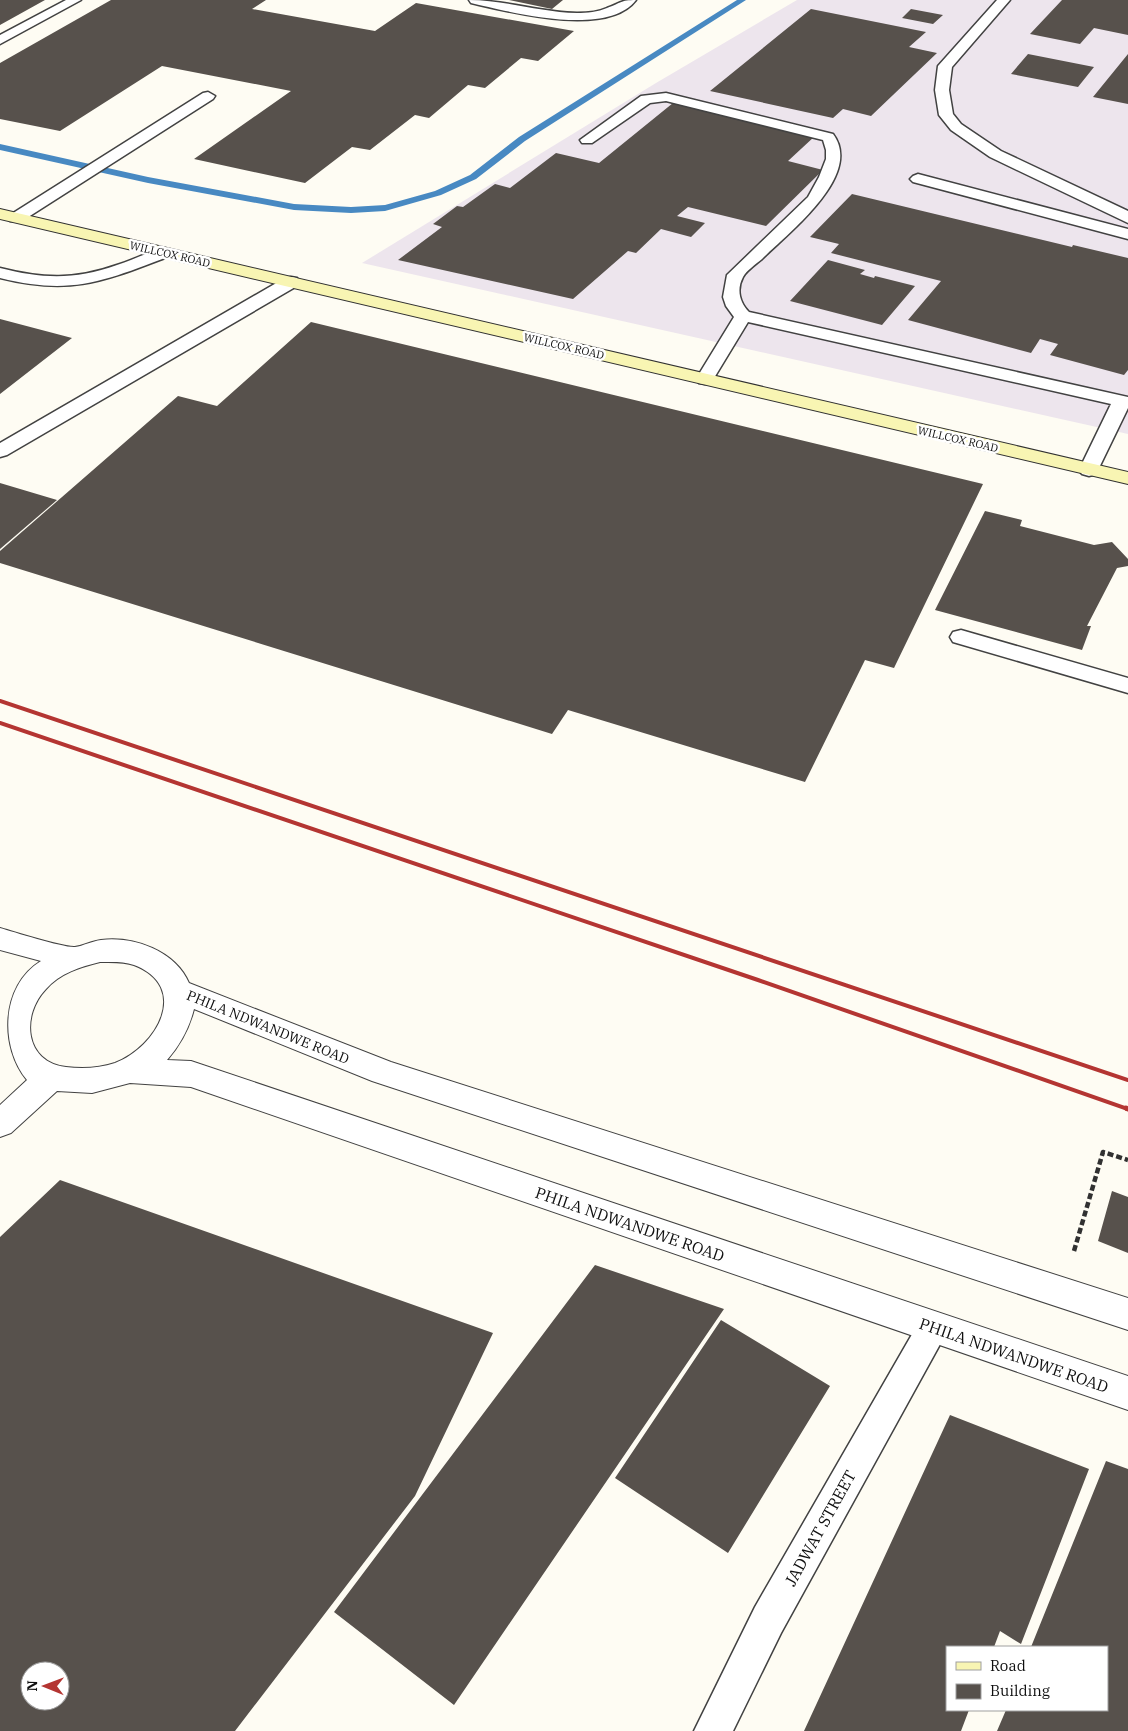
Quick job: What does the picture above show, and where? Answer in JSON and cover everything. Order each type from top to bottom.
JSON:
[{"type":"main road","name":"WILLCOX ROAD","points":[[8,216],[1128,478]]},
{"type":"street","points":[[0,939],[72,958]]},
{"type":"street","points":[[100,951],[127,952],[151,959],[169,974],[179,991],[179,1014],[169,1037],[152,1056],[130,1071],[94,1081],[75,1082],[51,1078],[30,1066],[17,1051],[6,1028],[15,1010],[27,990],[46,972],[72,958],[100,951]]},
{"type":"street","name":"PHILA NDWANDWE ROAD","points":[[179,991],[383,1072],[1128,1314]]},
{"type":"street","name":"PHILA NDWANDWE ROAD","points":[[130,1071],[191,1074],[1128,1393]]},
{"type":"street","points":[[0,1124],[51,1078]]},
{"type":"lane","points":[[0,40],[75,0]]},
{"type":"lane","points":[[475,0],[558,15],[576,16],[611,12],[630,0]]},
{"type":"lane","points":[[1004,0],[945,66],[941,75],[946,114],[957,128],[998,155],[1128,218]]},
{"type":"lane","points":[[8,216],[56,193],[208,96]]},
{"type":"lane","points":[[587,140],[646,99],[659,97],[676,99],[817,134],[832,141],[834,148],[832,160],[827,176],[814,200],[735,276],[730,292],[733,306],[743,316],[1125,401],[1089,470]]},
{"type":"lane","points":[[918,179],[1128,234]]},
{"type":"lane","points":[[0,273],[42,281],[70,282],[98,276],[164,253]]},
{"type":"lane","points":[[0,451],[291,282]]},
{"type":"lane","points":[[705,379],[743,316]]},
{"type":"lane","points":[[961,636],[1128,686]]},
{"type":"lane","name":"JADWAT STREET","points":[[713,1731],[768,1620],[933,1327]]},
{"type":"path","points":[[1062,1292],[1104,1152],[1128,1160]]},
{"type":"shaded area","points":[[797,0],[1128,0],[1128,434],[362,263],[656,83]]},
{"type":"building","points":[[0,0],[45,0],[0,25]]},
{"type":"building","points":[[111,0],[266,0],[252,9],[375,31],[416,3],[574,31],[538,61],[521,58],[485,88],[468,85],[429,118],[415,115],[370,150],[352,147],[305,183],[194,159],[291,91],[162,66],[60,131],[0,119],[0,63]]},
{"type":"building","points":[[509,0],[563,0],[552,9]]},
{"type":"building","points":[[1062,0],[1128,0],[1128,35],[1094,28],[1080,44],[1030,34]]},
{"type":"building","points":[[811,9],[926,32],[909,47],[937,53],[871,116],[843,109],[833,118],[710,91]]},
{"type":"building","points":[[911,9],[943,15],[933,24],[902,18]]},
{"type":"building","points":[[1028,54],[1094,67],[1078,87],[1011,74]]},
{"type":"building","points":[[1128,54],[1128,104],[1093,97]]},
{"type":"building","points":[[673,103],[815,136],[788,161],[823,170],[766,226],[688,207],[677,216],[705,223],[691,237],[661,229],[636,253],[628,251],[573,299],[398,260],[442,227],[433,224],[457,206],[463,207],[495,184],[510,188],[556,153],[599,163]]},
{"type":"building","points":[[852,194],[1072,247],[1073,245],[1128,258],[1128,370],[1124,375],[1050,355],[1058,344],[1040,339],[1031,353],[908,320],[941,281],[831,253],[839,244],[810,237]]},
{"type":"building","points":[[828,260],[865,270],[860,274],[915,286],[882,325],[790,301]]},
{"type":"building","points":[[0,319],[72,338],[0,394]]},
{"type":"building","points":[[311,322],[983,484],[894,668],[865,660],[805,782],[568,710],[552,734],[0,563],[0,551],[178,396],[217,406]]},
{"type":"building","points":[[0,483],[57,500],[0,549]]},
{"type":"building","points":[[985,511],[1022,520],[1020,526],[1094,545],[1112,542],[1128,559],[1128,566],[1117,568],[1087,626],[1091,626],[1082,650],[935,610]]},
{"type":"building","points":[[60,1180],[493,1333],[415,1496],[235,1731],[0,1731],[0,1237]]},
{"type":"building","points":[[1112,1191],[1128,1197],[1128,1253],[1098,1241]]},
{"type":"building","points":[[595,1265],[724,1309],[454,1705],[334,1612]]},
{"type":"building","points":[[721,1320],[830,1386],[728,1553],[615,1478]]},
{"type":"building","points":[[950,1415],[1089,1469],[1021,1644],[1000,1631],[994,1646],[946,1646],[946,1711],[969,1711],[961,1731],[804,1731]]},
{"type":"building","points":[[1106,1461],[1128,1469],[1128,1731],[997,1731],[1006,1711],[1108,1711],[1108,1646],[1031,1646]]},
{"type":"waterway","points":[[0,147],[148,180],[294,207],[351,210],[385,208],[438,193],[473,177],[522,139],[742,0]]},
{"type":"railway","points":[[0,701],[1128,1080]]},
{"type":"railway","points":[[0,723],[758,980],[1128,1109],[1126,1108]]}]
